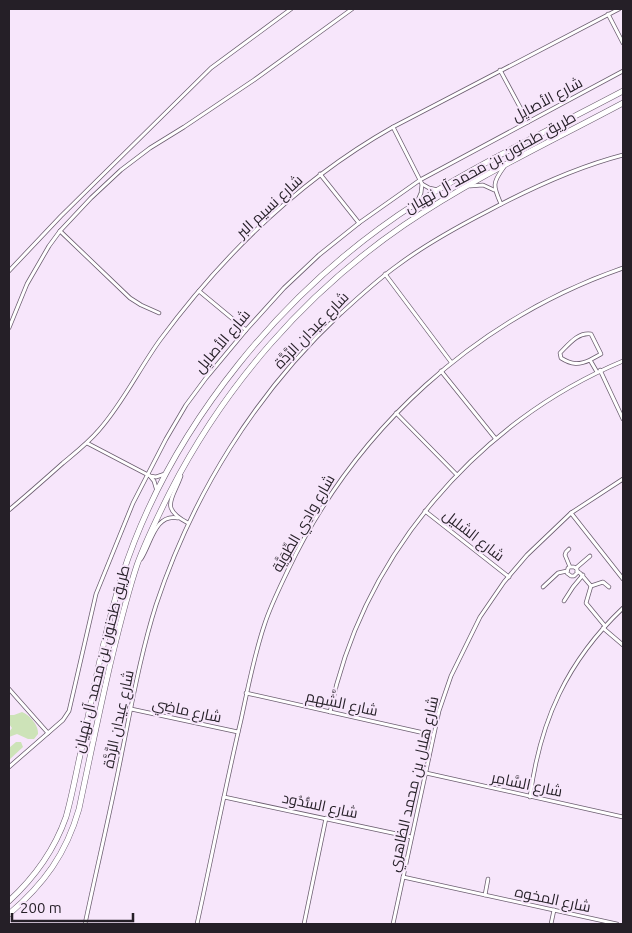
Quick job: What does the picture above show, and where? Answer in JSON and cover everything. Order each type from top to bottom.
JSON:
[{"type":"main road","name":"طريق طحنون بن محمد آل نهيان","points":[[9,901],[25,886],[42,865],[52,850],[62,827],[68,808],[111,612],[133,546],[156,492],[193,428],[223,383],[286,310],[368,237],[438,190],[623,91]]},
{"type":"main road","name":"طريق طحنون بن محمد آل نهيان","points":[[9,914],[30,895],[46,876],[57,861],[73,828],[79,809],[124,609],[138,563],[158,516],[182,468],[215,414],[247,371],[295,316],[348,266],[378,243],[414,218],[466,187],[623,103]]},
{"type":"street","points":[[9,271],[211,68],[291,9]]},
{"type":"street","points":[[9,328],[34,271],[60,231],[84,205],[144,152],[246,85],[352,9]]},
{"type":"street","name":"شارع نسيم البر","points":[[9,510],[87,443],[107,421],[160,340],[199,291],[272,215],[320,174],[362,144],[619,9]]},
{"type":"street","points":[[608,14],[623,43]]},
{"type":"street","points":[[500,70],[528,122]]},
{"type":"street","name":"شارع الأصايِل","points":[[9,767],[66,716],[72,706],[86,632],[96,594],[116,542],[166,439],[186,405],[246,330],[291,281],[319,255],[360,223],[421,182],[623,71]]},
{"type":"street","points":[[393,127],[421,182],[429,188],[438,190]]},
{"type":"street","name":"شارع عِيدان الرَّدَّة","points":[[85,924],[131,709],[156,606],[188,523],[214,472],[231,445],[286,371],[326,328],[362,293],[385,274],[450,231],[502,204],[568,174],[623,155]]},
{"type":"street","points":[[502,204],[495,191],[495,180],[504,166]]},
{"type":"street","points":[[320,174],[360,223]]},
{"type":"street","points":[[417,203],[421,193],[421,182]]},
{"type":"street","points":[[466,187],[483,185],[495,191]]},
{"type":"street","points":[[60,231],[130,298],[159,313]]},
{"type":"street","name":"شارع وادِي الطِّوَيَّة","points":[[197,924],[246,693],[265,623],[298,549],[338,482],[366,446],[396,413],[464,352],[533,308],[578,285],[623,268]]},
{"type":"street","points":[[385,274],[451,362]]},
{"type":"street","points":[[199,291],[246,330]]},
{"type":"street","points":[[586,333],[591,334],[601,354],[590,360],[580,364],[568,363],[561,358],[560,353],[573,340],[586,333]]},
{"type":"street","points":[[590,360],[599,371],[623,419]]},
{"type":"street","points":[[330,712],[345,658],[366,606],[394,555],[425,511],[456,475],[495,438],[535,408],[599,371],[623,361]]},
{"type":"street","points":[[441,371],[495,438]]},
{"type":"street","points":[[396,413],[456,475]]},
{"type":"street","points":[[87,443],[149,475],[159,477],[168,472]]},
{"type":"street","points":[[178,518],[172,512],[170,503],[181,477],[182,468]]},
{"type":"street","points":[[149,475],[154,481],[156,492]]},
{"type":"street","name":"شارع هلال بن محمد الظاهري","points":[[393,924],[442,699],[480,617],[527,555],[572,513],[623,479]]},
{"type":"street","name":"شارع الشليل","points":[[425,511],[509,577]]},
{"type":"street","points":[[572,513],[623,579]]},
{"type":"street","points":[[138,563],[161,521],[170,516],[188,523]]},
{"type":"street","points":[[569,549],[565,553],[570,567]]},
{"type":"street","points":[[567,571],[571,576],[576,574],[576,569],[590,556]]},
{"type":"street","points":[[570,567],[576,569],[591,586]]},
{"type":"street","points":[[544,587],[558,573],[567,571],[570,567]]},
{"type":"street","points":[[564,600],[583,576]]},
{"type":"street","points":[[591,586],[603,582],[609,586]]},
{"type":"street","points":[[591,586],[586,603],[604,627],[623,646]]},
{"type":"street","points":[[530,797],[537,753],[552,708],[567,677],[604,627],[623,608]]},
{"type":"street","points":[[9,689],[48,733]]},
{"type":"street","name":"شارع الشَّهم","points":[[246,693],[434,735]]},
{"type":"street","name":"شارع ماضِي","points":[[131,709],[238,732]]},
{"type":"street","name":"شارع السَّامِر","points":[[426,773],[623,817]]},
{"type":"street","name":"شارع السُّدُود","points":[[224,797],[411,837]]},
{"type":"street","points":[[304,924],[326,818]]},
{"type":"street","name":"شارع المخوه","points":[[404,877],[617,924]]},
{"type":"street","points":[[485,895],[488,879]]},
{"type":"street","points":[[551,924],[554,910]]},
{"type":"green space","points":[[22,712],[31,718],[37,728],[38,734],[34,739],[28,739],[17,734],[9,737],[9,732],[12,728],[9,724],[9,715]]},
{"type":"green space","points":[[16,742],[21,742],[23,747],[9,760],[9,748]]}]
